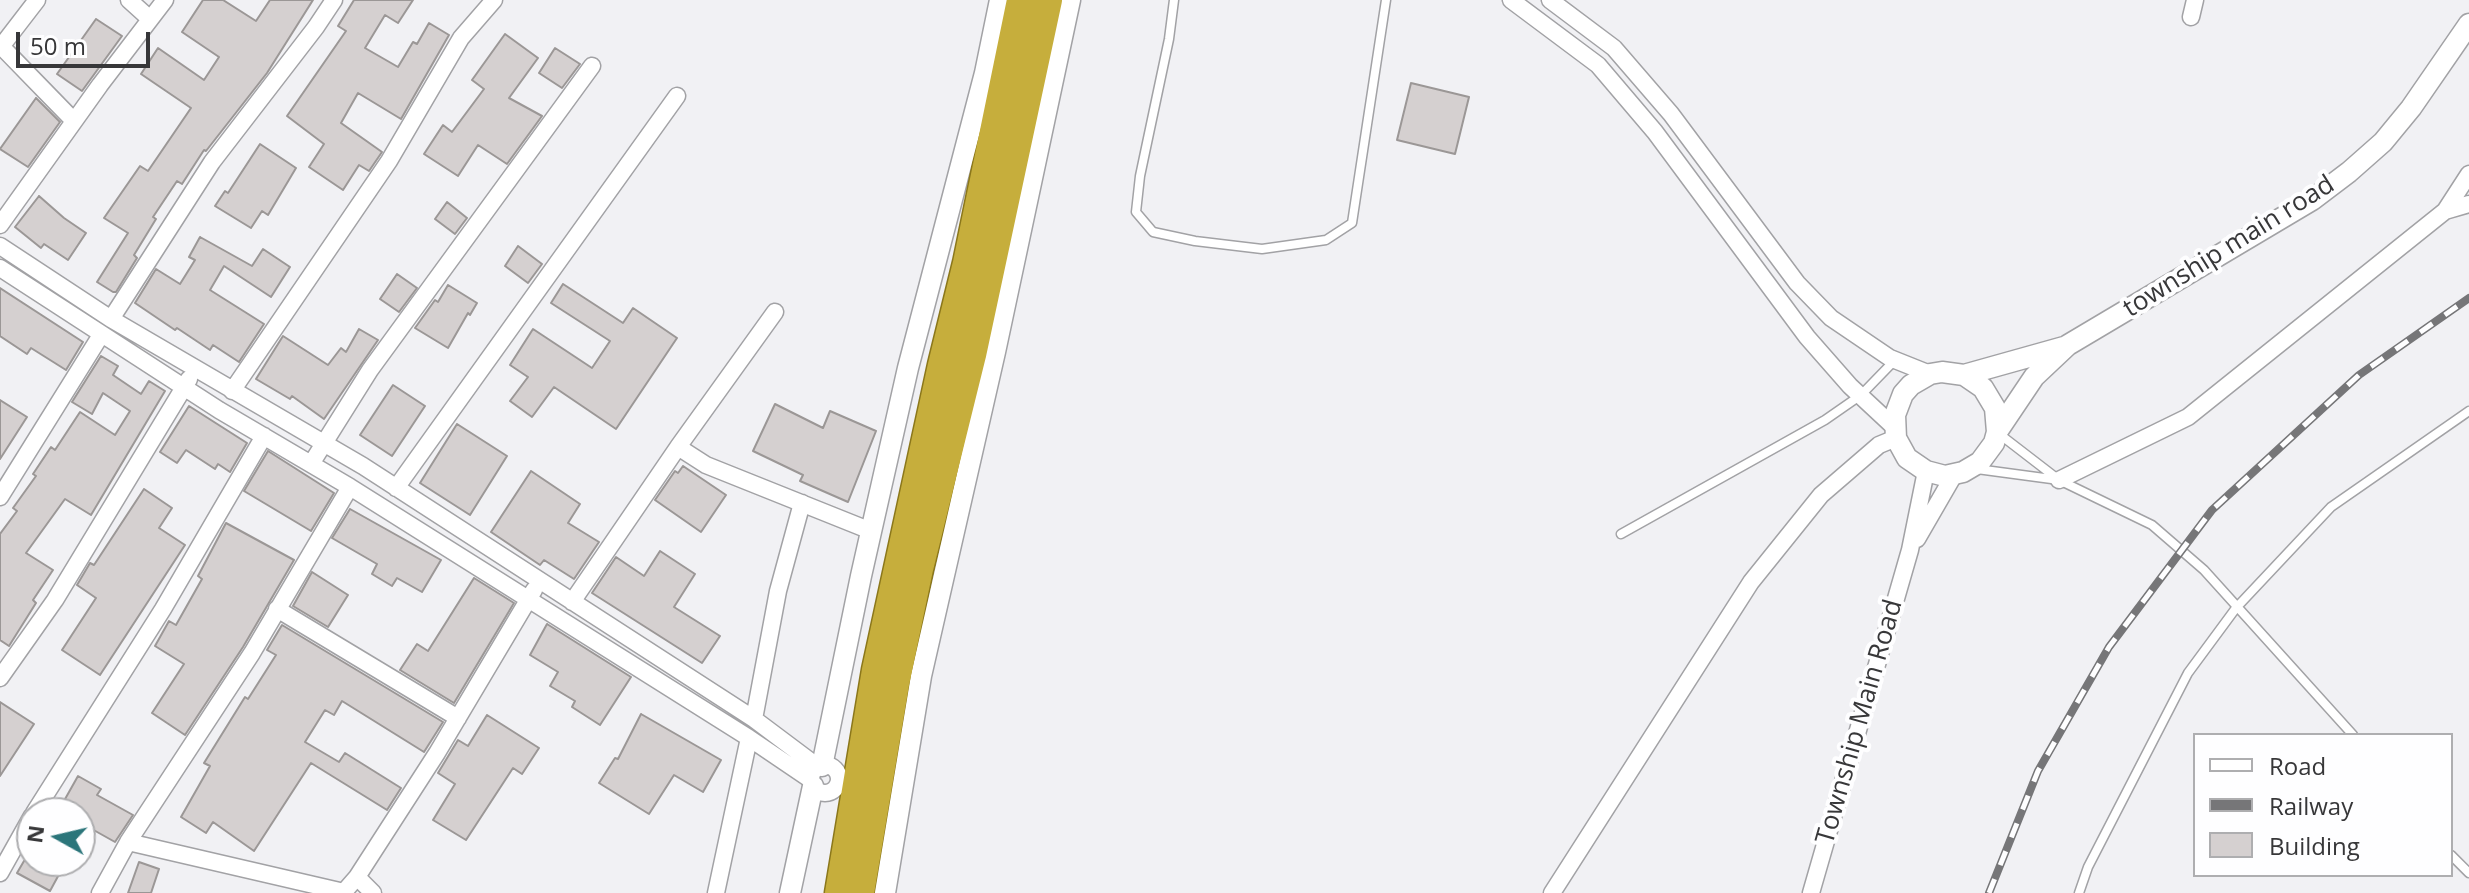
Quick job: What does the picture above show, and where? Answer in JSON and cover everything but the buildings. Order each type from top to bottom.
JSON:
[{"type":"highway","points":[[938,492],[942,365],[967,263],[1021,0]]},
{"type":"highway","points":[[839,893],[895,684],[938,492],[983,354],[1048,0]]},
{"type":"highway","points":[[860,893],[867,795]]},
{"type":"street","points":[[37,0],[0,46],[74,121]]},
{"type":"street","points":[[129,0],[150,19]]},
{"type":"street","points":[[0,225],[165,0]]},
{"type":"street","points":[[111,319],[212,162],[334,0]]},
{"type":"street","points":[[232,391],[389,161],[461,38],[494,0]]},
{"type":"street","points":[[790,893],[908,368],[985,73],[1000,0]]},
{"type":"street","points":[[983,354],[1070,0]]},
{"type":"street","points":[[1511,0],[1598,65],[1655,132],[1807,337],[1895,432],[1907,458],[1926,471],[1945,476],[1963,472]]},
{"type":"street","points":[[1550,0],[1614,48],[1671,114],[1797,283],[1831,318],[1896,360],[1930,374]]},
{"type":"street","points":[[2191,17],[2195,0]]},
{"type":"street","name":"township main road","points":[[1963,472],[1988,453],[1997,432],[2034,377],[2068,345],[2312,200],[2383,142],[2411,108],[2469,24]]},
{"type":"street","points":[[311,464],[370,370],[592,66]]},
{"type":"street","points":[[396,488],[677,96]]},
{"type":"street","points":[[2059,480],[2188,417],[2445,211],[2469,174]]},
{"type":"street","points":[[2445,211],[2469,204]]},
{"type":"street","points":[[0,246],[194,370],[396,488],[754,719],[816,775],[820,792],[867,795],[885,893]]},
{"type":"street","points":[[0,268],[101,335],[350,487],[749,738],[816,775]]},
{"type":"street","points":[[572,602],[775,312]]},
{"type":"street","points":[[0,497],[101,335]]},
{"type":"street","name":"township main road","points":[[1930,374],[1964,375],[2068,345]]},
{"type":"street","points":[[0,678],[55,600],[194,370]]},
{"type":"street","points":[[1552,893],[1751,582],[1821,495],[1895,432],[1898,404],[1903,394],[1920,378],[1930,374]]},
{"type":"street","points":[[1964,375],[1983,388],[1990,398],[1995,408],[1997,432]]},
{"type":"street","points":[[44,797],[163,609],[264,436]]},
{"type":"street","points":[[678,447],[706,465],[871,531]]},
{"type":"street","name":"Township Main Road","points":[[1811,893],[1910,550],[1926,471]]},
{"type":"street","name":"Township Main Road","points":[[1910,550],[1963,472]]},
{"type":"street","points":[[100,893],[128,842],[252,653],[350,487]]},
{"type":"street","points":[[754,719],[778,591],[802,503]]},
{"type":"street","points":[[128,842],[344,892],[357,877],[541,582]]},
{"type":"street","points":[[277,609],[458,718]]},
{"type":"street","points":[[716,893],[749,738]]},
{"type":"street","points":[[0,873],[16,844]]},
{"type":"street","points":[[357,877],[373,893]]},
{"type":"lane","points":[[1174,0],[1169,39],[1140,176],[1136,212],[1153,232],[1195,241],[1262,249],[1326,240],[1352,223],[1386,0]]},
{"type":"lane","points":[[1621,534],[1813,427],[1861,395],[1896,360]]},
{"type":"lane","points":[[2079,893],[2088,867],[2188,673],[2236,608],[2331,507],[2469,411]]},
{"type":"lane","points":[[1997,432],[2059,480],[2152,525],[2204,570],[2351,733]]},
{"type":"lane","points":[[1963,472],[2059,480]]},
{"type":"lane","points":[[2453,857],[2469,873]]},
{"type":"railway","points":[[1989,893],[2038,771],[2109,647],[2212,510],[2359,375],[2469,298]]}]
